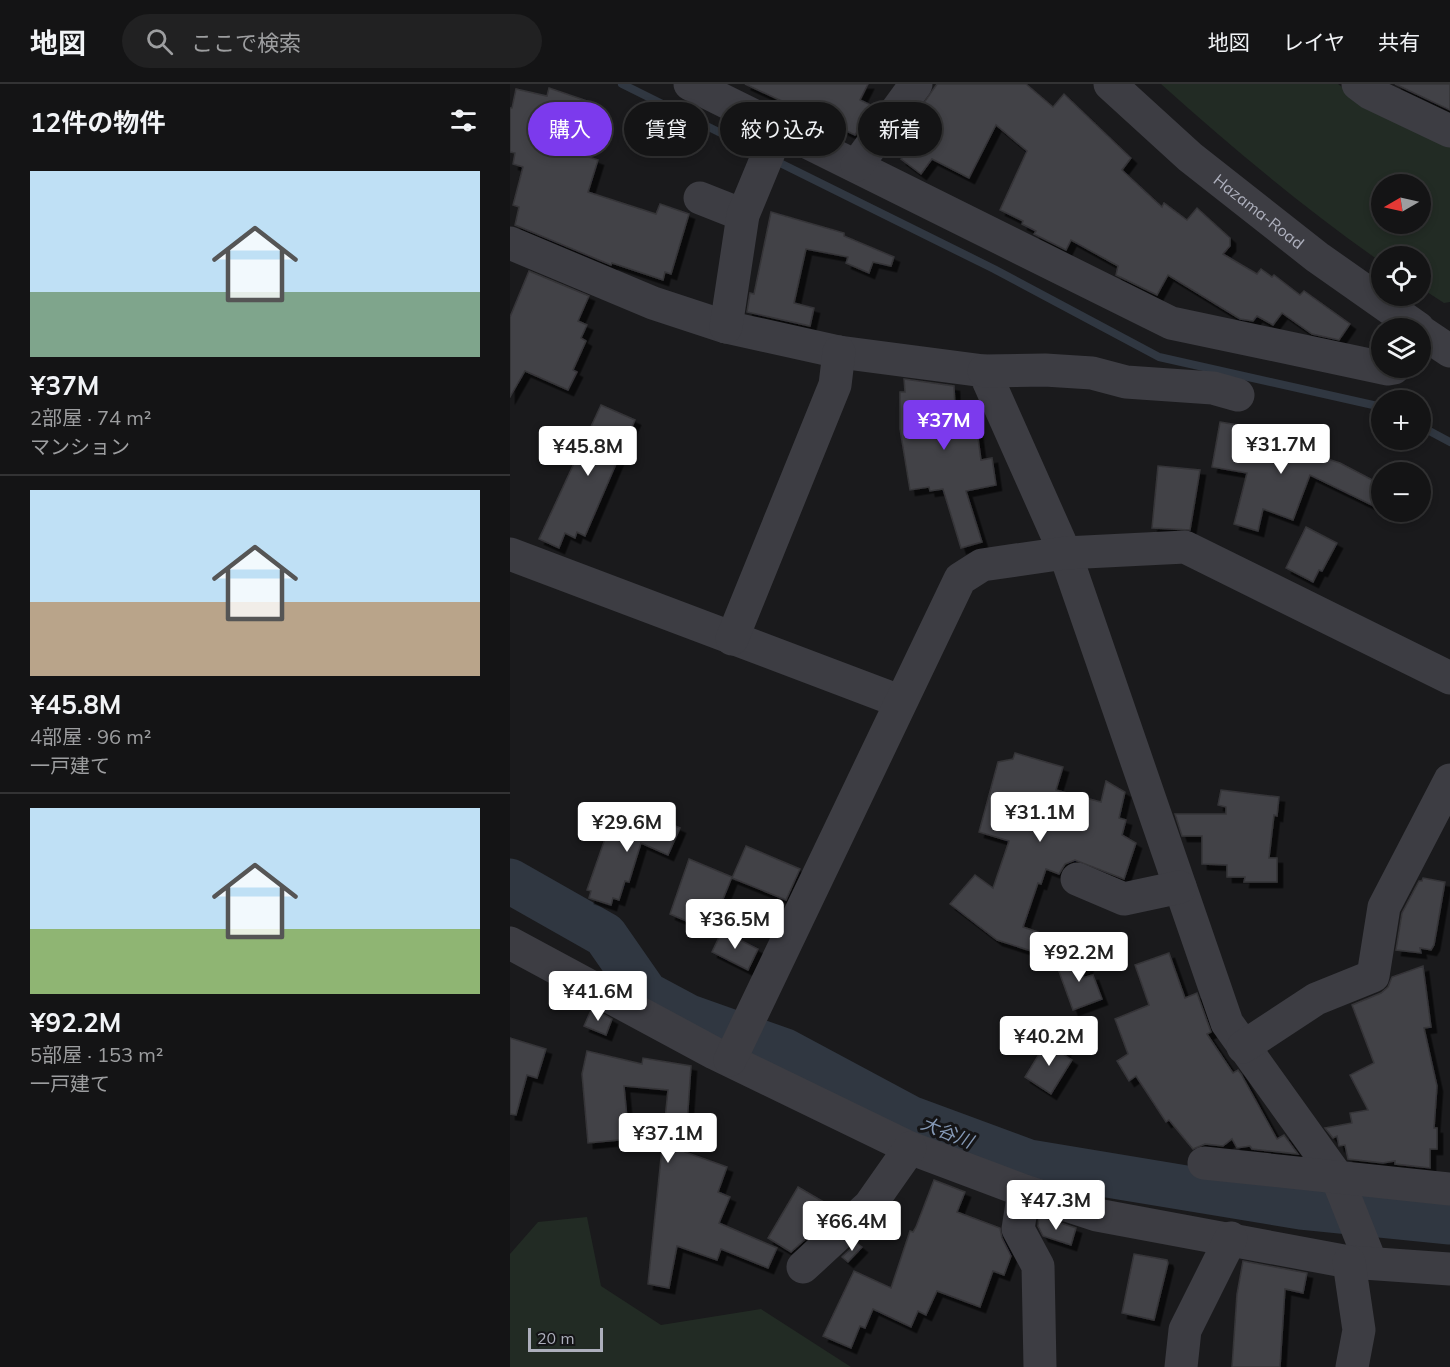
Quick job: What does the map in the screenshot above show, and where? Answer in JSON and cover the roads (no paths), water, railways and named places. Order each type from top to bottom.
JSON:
[{"type":"street","points":[[690,84],[720,107]]},
{"type":"street","points":[[856,165],[916,84]]},
{"type":"street","name":"Hazama-Road","points":[[1110,84],[1190,158],[1399,318]]},
{"type":"street","points":[[1368,87],[1450,131]]},
{"type":"street","points":[[726,327],[743,215],[767,156]]},
{"type":"street","points":[[816,156],[856,165],[1171,323],[1371,365]]},
{"type":"street","points":[[700,198],[743,215]]},
{"type":"street","points":[[510,243],[639,295],[653,303],[726,327],[839,352],[984,371],[1045,370],[1092,374],[1126,382],[1213,388],[1238,395]]},
{"type":"street","points":[[732,639],[835,385],[839,352]]},
{"type":"street","points":[[984,371],[1065,553],[1227,1023],[1315,1142],[1337,1179],[1362,1258],[1359,1330],[1352,1367]]},
{"type":"street","points":[[732,1056],[899,701],[960,579],[982,565],[1065,553],[1185,547],[1450,678]]},
{"type":"street","points":[[510,554],[899,701]]},
{"type":"street","points":[[1243,1047],[1316,999],[1373,976],[1384,907],[1450,780]]},
{"type":"street","points":[[1077,879],[1124,899],[1180,887]]},
{"type":"street","points":[[510,943],[910,1148],[1024,1191],[1097,1215],[1231,1238],[1450,1269]]},
{"type":"street","points":[[803,1267],[870,1205],[910,1148]]},
{"type":"street","points":[[1204,1163],[1450,1190]]},
{"type":"street","points":[[1024,1191],[1018,1228],[1038,1266],[1040,1367]]},
{"type":"street","points":[[1181,1367],[1185,1330],[1231,1238]]},
{"type":"waterway","points":[[622,84],[720,133]]},
{"type":"waterway","points":[[774,160],[994,269],[1159,357],[1371,405]]},
{"type":"waterway","points":[[1431,432],[1450,442]]},
{"type":"waterway","name":"大谷川","points":[[510,881],[605,935],[646,994],[689,1017],[785,1051],[910,1118],[1029,1162],[1301,1207],[1450,1222]]}]
